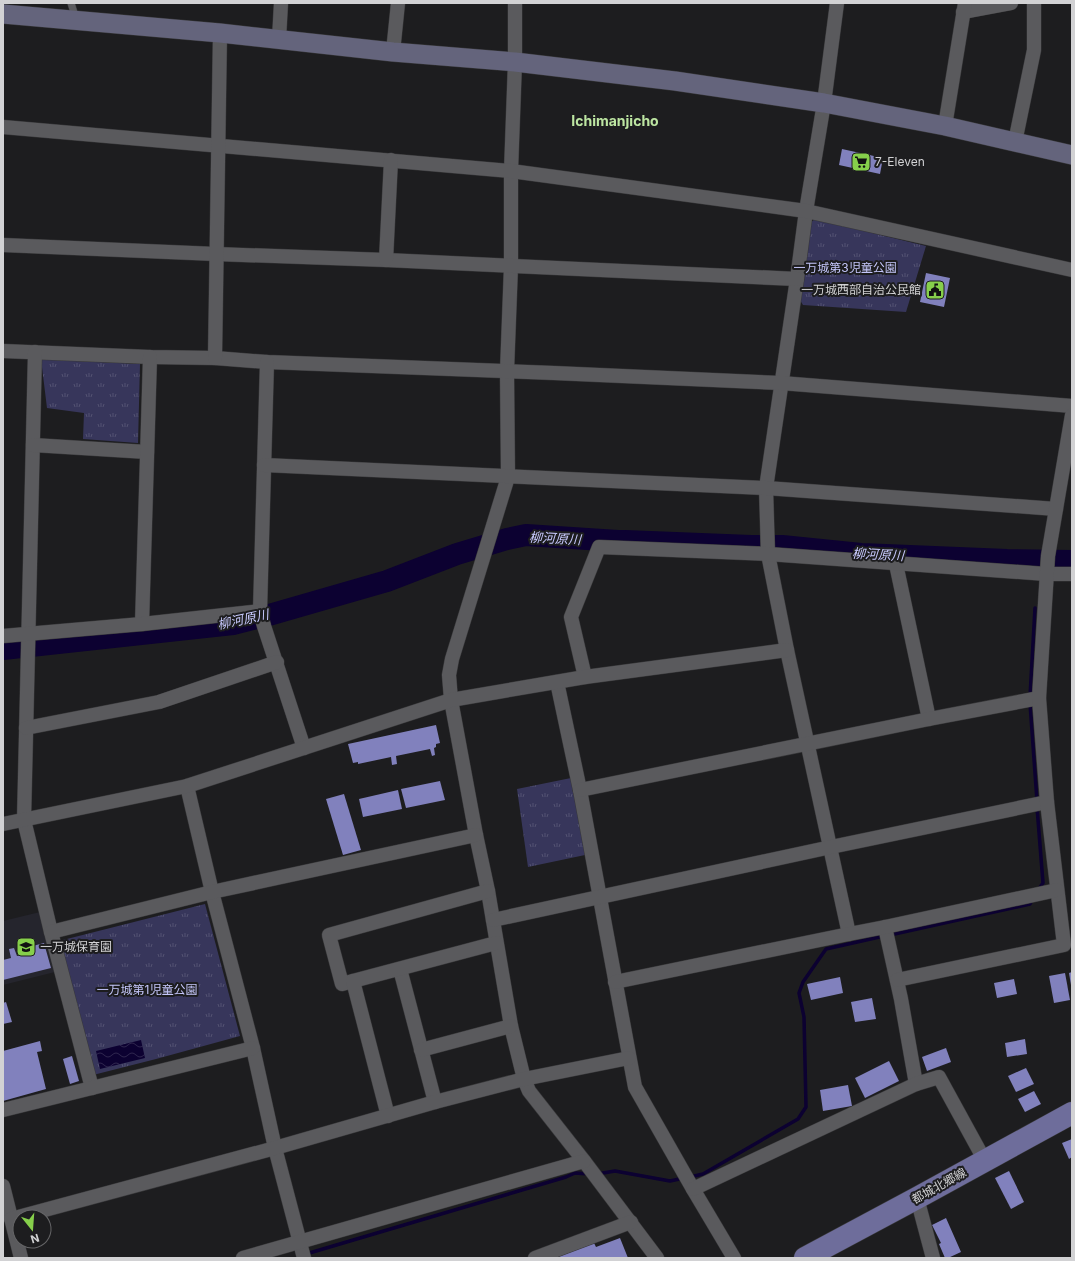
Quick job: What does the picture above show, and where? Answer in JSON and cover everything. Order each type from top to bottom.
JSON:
[{"type":"main road","name":"都城北郷線","points":[[805,1258],[1072,1113]]},
{"type":"street","points":[[279,39],[281,3]]},
{"type":"street","points":[[393,52],[398,3]]},
{"type":"street","points":[[515,3],[515,62],[511,171],[511,266],[507,371],[508,477],[452,659],[449,675],[451,700],[488,892],[511,1026],[524,1079],[529,1091],[602,1184],[657,1258]]},
{"type":"street","points":[[837,3],[824,103],[806,211],[766,488],[768,547],[787,650],[849,934]]},
{"type":"street","points":[[945,126],[964,7],[1011,3]]},
{"type":"street","points":[[1015,142],[1034,50],[1034,3]]},
{"type":"street","points":[[3,14],[74,12],[220,33],[393,52],[515,62],[675,81],[824,103],[945,126],[1072,155]]},
{"type":"street","points":[[214,358],[220,33]]},
{"type":"street","points":[[3,127],[511,171],[806,211],[1072,270]]},
{"type":"street","points":[[386,260],[391,160]]},
{"type":"street","points":[[3,245],[386,260],[797,279]]},
{"type":"street","points":[[3,351],[214,358],[267,362],[782,383],[1072,406]]},
{"type":"street","points":[[35,352],[24,820],[51,932],[92,1088]]},
{"type":"street","points":[[142,624],[150,357]]},
{"type":"street","points":[[267,362],[260,611],[304,748]]},
{"type":"street","points":[[897,980],[1064,946],[1047,802],[1039,698],[1048,556],[1072,416]]},
{"type":"street","points":[[33,446],[147,452]]},
{"type":"street","points":[[264,465],[766,488],[1056,509]]},
{"type":"street","points":[[585,677],[570,617],[599,547],[768,547],[896,564],[1046,574],[1072,574]]},
{"type":"street","points":[[896,564],[929,719]]},
{"type":"street","points":[[3,636],[142,624],[260,611]]},
{"type":"street","points":[[3,824],[187,786],[451,700],[585,677],[787,650]]},
{"type":"street","points":[[26,728],[158,702],[277,662]]},
{"type":"street","points":[[557,682],[580,790],[635,1087],[734,1258]]},
{"type":"street","points":[[580,790],[1039,698]]},
{"type":"street","points":[[187,786],[212,892],[253,1048],[275,1148],[304,1258]]},
{"type":"street","points":[[493,920],[599,896],[1047,802]]},
{"type":"street","points":[[51,932],[212,892],[476,835]]},
{"type":"street","points":[[615,982],[1057,890]]},
{"type":"street","points":[[488,892],[329,935],[342,984],[496,942]]},
{"type":"street","points":[[885,927],[897,980],[916,1084]]},
{"type":"street","points":[[400,969],[435,1102]]},
{"type":"street","points":[[353,982],[388,1116]]},
{"type":"street","points":[[421,1050],[511,1026]]},
{"type":"street","points":[[3,1110],[253,1048]]},
{"type":"street","points":[[10,1219],[275,1148],[435,1102],[524,1079],[629,1058]]},
{"type":"street","points":[[693,1189],[916,1084],[939,1077],[985,1161]]},
{"type":"street","points":[[244,1258],[584,1161]]},
{"type":"street","points":[[3,1186],[10,1219],[21,1258]]},
{"type":"street","points":[[917,1198],[933,1258]]},
{"type":"street","points":[[535,1258],[631,1222]]},
{"type":"shaded area","name":"一万城保育園","points":[[40,912],[55,972],[3,985],[3,921]]},
{"type":"green space","name":"一万城第3児童公園","points":[[815,219],[926,246],[906,312],[803,305],[800,300],[810,223]]},
{"type":"green space","points":[[41,359],[140,364],[138,443],[83,439],[84,413],[47,408]]},
{"type":"green space","points":[[571,778],[585,855],[528,867],[517,789]]},
{"type":"green space","name":"一万城第1児童公園","points":[[205,904],[240,1036],[93,1075],[59,941]]},
{"type":"water","points":[[141,1040],[145,1058],[100,1069],[96,1051]]},
{"type":"building","name":"7-Eleven","points":[[842,149],[883,158],[880,174],[839,165]]},
{"type":"building","name":"一万城西部自治公民館","points":[[926,273],[950,278],[944,307],[920,302]]},
{"type":"building","points":[[436,725],[440,743],[436,744],[436,747],[434,748],[435,755],[432,756],[430,749],[396,756],[397,764],[392,765],[391,757],[358,764],[358,762],[353,763],[348,744]]},
{"type":"building","points":[[440,781],[445,800],[406,808],[401,789]]},
{"type":"building","points":[[398,790],[402,809],[363,817],[359,799]]},
{"type":"building","points":[[344,794],[361,850],[343,855],[326,799]]},
{"type":"building","points":[[44,943],[51,968],[3,980],[3,960],[11,958],[9,949],[14,948],[17,956],[26,954],[25,948]]},
{"type":"building","points":[[1072,972],[1072,985],[1071,985],[1069,973]]},
{"type":"building","points":[[1065,973],[1070,1000],[1054,1003],[1049,976]]},
{"type":"building","points":[[840,977],[843,993],[811,1000],[807,984]]},
{"type":"building","points":[[1014,979],[1017,994],[997,998],[994,983]]},
{"type":"building","points":[[872,998],[876,1019],[855,1022],[851,1002]]},
{"type":"building","points":[[6,1002],[12,1022],[3,1024],[3,1003]]},
{"type":"building","points":[[1025,1039],[1027,1054],[1007,1057],[1005,1043]]},
{"type":"building","points":[[40,1041],[42,1051],[37,1052],[46,1089],[3,1101],[3,1051]]},
{"type":"building","points":[[946,1048],[951,1062],[927,1071],[922,1057]]},
{"type":"building","points":[[72,1056],[79,1081],[70,1084],[63,1059]]},
{"type":"building","points":[[889,1061],[899,1081],[865,1098],[855,1078]]},
{"type":"building","points":[[1026,1068],[1034,1084],[1016,1092],[1008,1076]]},
{"type":"building","points":[[848,1085],[852,1106],[823,1111],[820,1090]]},
{"type":"building","points":[[1034,1091],[1041,1104],[1025,1112],[1018,1099]]},
{"type":"building","points":[[1072,1139],[1072,1157],[1069,1159],[1062,1143]]},
{"type":"building","points":[[1009,1171],[1024,1202],[1011,1209],[995,1178]]},
{"type":"building","points":[[946,1218],[961,1252],[948,1258],[945,1258],[939,1244],[941,1243],[932,1225]]},
{"type":"building","points":[[620,1238],[628,1258],[555,1258],[594,1243],[596,1247]]},
{"type":"waterway","name":"柳河原川","points":[[3,649],[233,624],[387,581],[457,554],[526,535],[618,541],[782,546],[861,554],[1072,561]]},
{"type":"waterway","points":[[1030,697],[1035,608]]},
{"type":"waterway","points":[[1030,703],[1037,801]]},
{"type":"waterway","points":[[1037,807],[1043,883],[1038,890]]},
{"type":"waterway","points":[[890,935],[1030,904],[1032,900]]},
{"type":"waterway","points":[[690,1177],[703,1174],[798,1119],[806,1107],[804,1017],[799,993],[803,982],[826,949],[884,936]]},
{"type":"waterway","points":[[597,1174],[615,1171],[670,1181],[684,1178]]},
{"type":"waterway","points":[[306,1254],[566,1177],[575,1173],[589,1174]]},
{"type":"place","name":"7-Eleven","points":[[861,162]]},
{"type":"place","name":"一万城西部自治公民館","points":[[935,290]]},
{"type":"place","name":"一万城保育園","points":[[26,947]]},
{"type":"district","name":"Ichimanjicho","points":[[615,121]]}]
